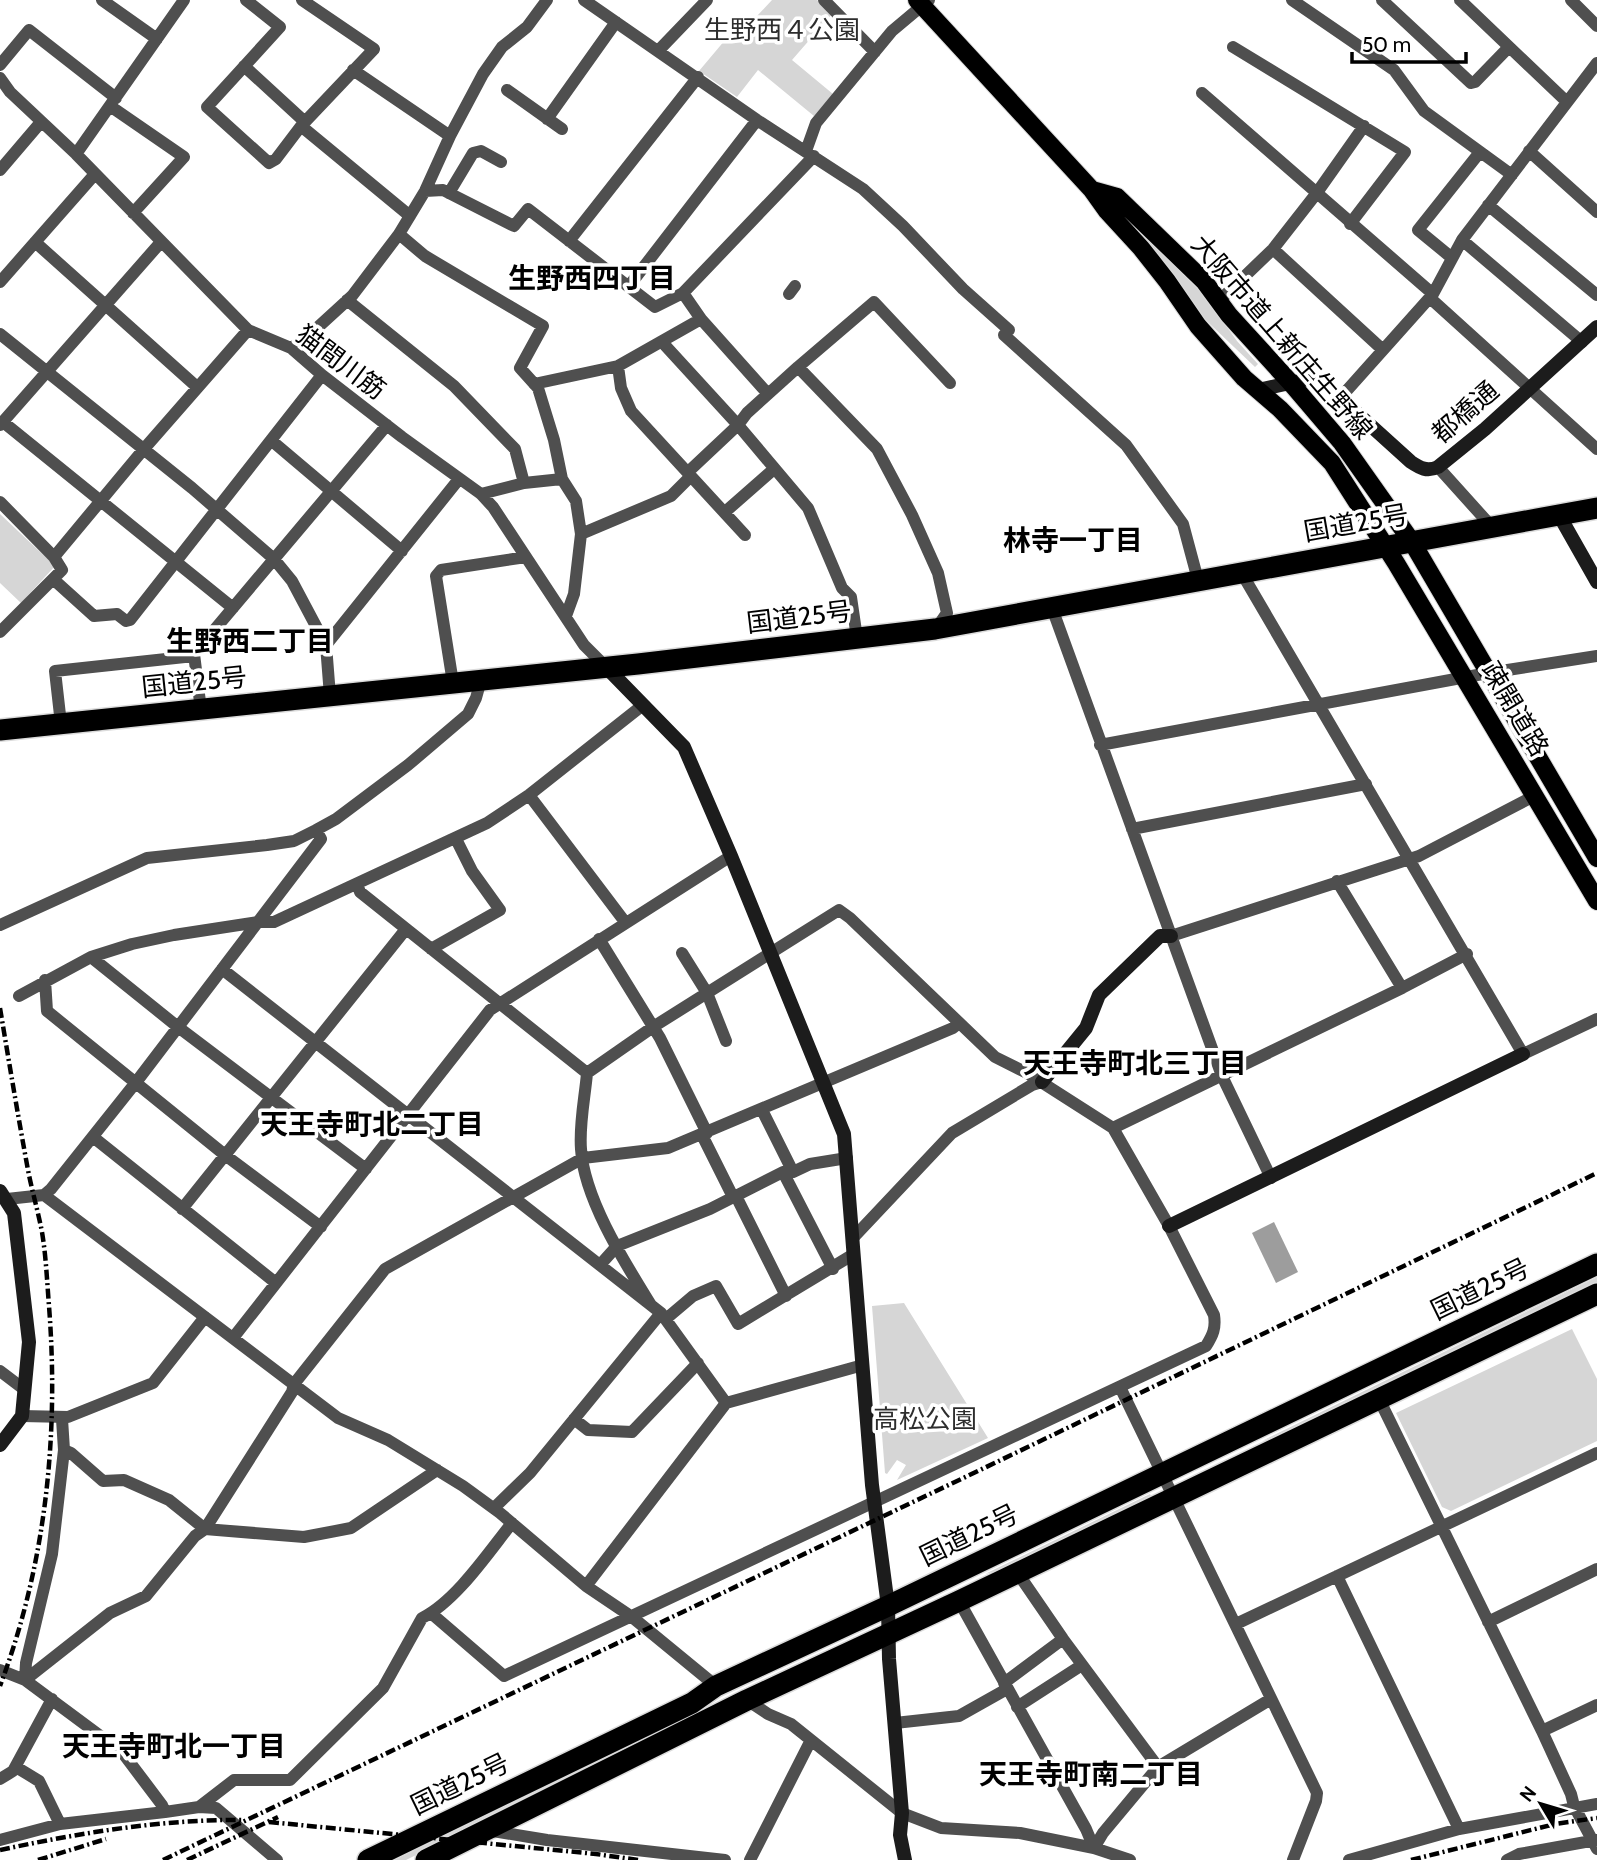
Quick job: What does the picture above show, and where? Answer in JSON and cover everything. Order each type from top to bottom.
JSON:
[{"type":"highway","name":"国道25号","points":[[0,730],[606,667],[935,629],[1597,508]]},
{"type":"highway","name":"国道25号","points":[[368,1860],[692,1703],[716,1686],[888,1606],[1597,1264]]},
{"type":"highway","name":"国道25号","points":[[430,1859],[747,1700],[1597,1294]]},
{"type":"main road","name":"大阪市道上新庄生野線","points":[[923,2],[1092,190],[1167,281],[1198,326],[1244,378],[1280,409],[1332,463],[1385,546]]},
{"type":"main road","name":"大阪市道上新庄生野線","points":[[1092,190],[1117,197],[1204,281],[1219,302],[1349,452],[1412,542]]},
{"type":"main road","name":"疎開道路","points":[[1412,542],[1597,858]]},
{"type":"main road","name":"疎開道路","points":[[1385,546],[1597,901]]},
{"type":"street","points":[[102,0],[156,39]]},
{"type":"street","points":[[76,155],[184,0]]},
{"type":"street","points":[[246,0],[280,27],[207,107],[269,163],[276,159],[303,124],[374,49],[302,0]]},
{"type":"street","points":[[291,348],[305,339],[347,300],[399,234],[425,191],[450,136],[484,74],[502,47],[527,27],[547,0]]},
{"type":"street","points":[[584,0],[757,120],[863,189],[903,226],[963,289],[1126,445],[1183,524],[1198,580]]},
{"type":"street","points":[[659,50],[707,0]]},
{"type":"street","points":[[824,0],[875,52]]},
{"type":"street","points":[[1292,0],[1394,70],[1424,111],[1512,175]]},
{"type":"street","points":[[1382,0],[1472,83],[1509,47]]},
{"type":"street","points":[[1460,0],[1567,102]]},
{"type":"street","points":[[1571,0],[1597,26]]},
{"type":"street","points":[[425,191],[443,190],[514,226],[528,209],[655,307],[683,293],[810,154],[816,123],[892,31],[923,2]]},
{"type":"street","points":[[547,119],[616,22]]},
{"type":"street","points":[[0,65],[29,30],[113,102],[184,157],[133,213]]},
{"type":"street","points":[[1233,47],[1405,152],[1350,223]]},
{"type":"street","points":[[1341,397],[1432,296],[1462,240],[1597,63]]},
{"type":"street","points":[[244,66],[303,124],[410,216]]},
{"type":"street","points":[[353,70],[450,136]]},
{"type":"street","points":[[569,242],[698,77]]},
{"type":"street","name":"猫間川筋","points":[[0,78],[10,92],[76,155],[248,330],[291,348],[387,425],[481,494],[584,645],[606,667]]},
{"type":"street","points":[[507,90],[514,104],[547,119],[562,130]]},
{"type":"street","points":[[1202,93],[1432,296],[1528,389],[1597,449]]},
{"type":"street","points":[[629,286],[757,120]]},
{"type":"street","points":[[0,170],[41,121]]},
{"type":"street","points":[[1219,302],[1273,249],[1364,126]]},
{"type":"street","points":[[449,193],[472,153],[481,150],[501,162]]},
{"type":"street","points":[[1529,151],[1597,212]]},
{"type":"street","points":[[1452,258],[1418,230],[1480,152]]},
{"type":"street","points":[[0,282],[95,174]]},
{"type":"street","points":[[1488,205],[1597,295]]},
{"type":"street","points":[[399,234],[425,256],[542,326],[520,368],[538,388],[562,479],[576,502],[581,534],[574,594],[566,616]]},
{"type":"street","points":[[1462,240],[1582,342]]},
{"type":"street","points":[[35,242],[197,387]]},
{"type":"street","points":[[161,242],[1,423],[233,608]]},
{"type":"street","points":[[1273,249],[1383,350]]},
{"type":"street","points":[[683,293],[701,319],[768,394]]},
{"type":"street","points":[[347,300],[454,386],[515,449],[524,483]]},
{"type":"street","points":[[581,534],[671,496],[747,413],[874,302],[950,383]]},
{"type":"street","points":[[534,384],[618,366],[701,319]]},
{"type":"street","name":"都橋通","points":[[1290,382],[1317,377],[1411,462],[1421,469],[1438,467],[1597,327]]},
{"type":"street","points":[[54,557],[248,330]]},
{"type":"street","points":[[0,334],[274,559],[292,581],[326,645],[330,696]]},
{"type":"street","points":[[662,342],[738,425],[808,508],[842,588],[851,597],[857,638]]},
{"type":"street","points":[[618,366],[621,388],[631,411],[745,535]]},
{"type":"street","points":[[799,367],[877,449],[912,515],[938,573],[947,613],[935,629]]},
{"type":"street","points":[[53,579],[94,616],[117,614],[126,621],[130,620],[322,375]]},
{"type":"street","points":[[1258,390],[1290,382]]},
{"type":"street","points":[[61,724],[55,671],[194,656],[387,425]]},
{"type":"street","points":[[272,440],[402,551]]},
{"type":"street","points":[[1438,467],[1492,527]]},
{"type":"street","points":[[725,512],[774,470]]},
{"type":"street","points":[[326,645],[459,479]]},
{"type":"street","points":[[481,494],[524,483],[562,479]]},
{"type":"street","points":[[0,502],[54,557],[62,570],[0,632]]},
{"type":"street","points":[[1559,515],[1597,582]]},
{"type":"street","points":[[453,683],[436,576],[441,570],[526,557]]},
{"type":"street","points":[[1241,572],[1523,1054]]},
{"type":"street","points":[[1052,608],[1222,1076],[1271,1178]]},
{"type":"street","points":[[194,656],[201,710]]},
{"type":"street","points":[[1100,745],[1488,673],[1597,656]]},
{"type":"street","points":[[606,667],[684,747],[844,1134],[874,1502],[888,1606],[889,1659],[902,1812],[900,1835],[905,1860]]},
{"type":"street","points":[[0,925],[147,858],[294,841],[316,830],[408,765],[468,714],[481,680]]},
{"type":"street","points":[[19,996],[91,957],[174,935],[274,922],[456,839],[487,823],[528,795],[643,705]]},
{"type":"street","points":[[1132,829],[1366,784]]},
{"type":"street","points":[[528,795],[625,922]]},
{"type":"street","points":[[853,1238],[952,1133],[1032,1085],[1042,1082],[1086,1028],[1099,995],[1160,936],[1171,936],[1419,856],[1535,795]]},
{"type":"street","points":[[44,1195],[93,1137],[321,839],[316,830]]},
{"type":"street","points":[[431,948],[500,909],[472,871],[456,839]]},
{"type":"street","points":[[233,1338],[490,1010],[731,856]]},
{"type":"street","points":[[1337,881],[1402,988]]},
{"type":"street","points":[[357,884],[360,892],[587,1073]]},
{"type":"street","points":[[432,1614],[505,1676],[1206,1346],[1212,1336],[1214,1315],[1113,1128],[1042,1082],[995,1057],[839,910],[653,1027],[587,1073]]},
{"type":"street","points":[[183,1209],[406,929]]},
{"type":"street","points":[[598,939],[681,1077],[704,1134],[786,1296]]},
{"type":"street","points":[[682,953],[707,993],[726,1041]]},
{"type":"street","points":[[1113,1128],[1402,988],[1466,954]]},
{"type":"street","points":[[91,957],[178,1027],[366,1169]]},
{"type":"street","points":[[222,969],[660,1312]]},
{"type":"street","points":[[45,980],[47,1011],[225,1155],[321,1227]]},
{"type":"street","points":[[1168,1226],[1597,1019]]},
{"type":"street","points":[[24,1680],[110,1613],[146,1596],[195,1536],[205,1529],[292,1392],[294,1384],[385,1269],[583,1158],[668,1148],[761,1111],[783,1098],[790,1098],[953,1028],[959,1023]]},
{"type":"street","points":[[587,1073],[581,1149],[588,1183],[615,1247],[726,1403]]},
{"type":"street","points":[[761,1111],[833,1269]]},
{"type":"street","points":[[93,1137],[276,1283]]},
{"type":"street","points":[[600,1265],[615,1247],[788,1172],[810,1164],[847,1158]]},
{"type":"street","points":[[0,1445],[22,1416],[29,1342],[14,1213],[4,1195],[44,1195],[338,1418],[388,1440],[494,1508],[586,1586],[632,1617],[716,1686]]},
{"type":"street","points":[[494,1508],[530,1473],[660,1312],[716,1286],[738,1324],[854,1254]]},
{"type":"street","points":[[22,1416],[62,1419],[153,1383],[205,1317]]},
{"type":"street","points":[[574,1419],[588,1430],[632,1432],[698,1363]]},
{"type":"street","points":[[586,1586],[726,1403],[863,1365]]},
{"type":"street","points":[[0,1371],[25,1390]]},
{"type":"street","points":[[1120,1387],[1317,1793],[1293,1860]]},
{"type":"street","points":[[1379,1399],[1542,1731],[1572,1794],[1574,1806],[1595,1843],[1519,1854],[1507,1860]]},
{"type":"street","points":[[24,1680],[52,1554],[64,1450],[62,1419]]},
{"type":"street","points":[[64,1450],[103,1481],[124,1480],[169,1500],[205,1529],[304,1538],[351,1528],[437,1470]]},
{"type":"street","points":[[1236,1624],[1597,1452]]},
{"type":"street","points":[[199,1807],[234,1780],[290,1780],[383,1688],[422,1618],[432,1614],[465,1581],[512,1523]]},
{"type":"street","points":[[1488,1622],[1597,1569]]},
{"type":"street","points":[[1017,1572],[1158,1767]]},
{"type":"street","points":[[1337,1576],[1459,1829]]},
{"type":"street","points":[[959,1601],[1094,1848]]},
{"type":"street","points":[[895,1723],[959,1716],[1006,1686],[1063,1639]]},
{"type":"street","points":[[1017,1707],[1082,1665]]},
{"type":"street","points":[[0,1670],[24,1680],[122,1752],[165,1812]]},
{"type":"street","points":[[0,1779],[13,1772],[52,1699]]},
{"type":"street","points":[[1094,1848],[1103,1833],[1158,1767],[1271,1699]]},
{"type":"street","points":[[747,1700],[768,1714],[791,1724],[902,1812],[941,1828],[1020,1833],[1094,1848],[1130,1860]]},
{"type":"street","points":[[1542,1731],[1597,1704]]},
{"type":"street","points":[[750,1860],[811,1740]]},
{"type":"street","points":[[16,1767],[39,1781],[60,1824]]},
{"type":"street","points":[[1349,1860],[1459,1829],[1574,1806],[1597,1804]]},
{"type":"street","points":[[0,1840],[60,1824],[199,1807],[216,1808],[277,1860]]},
{"type":"street","points":[[487,1830],[675,1857],[725,1860]]},
{"type":"green space","name":"生野西４公園","points":[[772,0],[817,0],[832,14],[792,60],[833,94],[814,116],[758,70],[737,97],[699,71],[736,27],[742,32]]},
{"type":"green space","points":[[1146,236],[1204,295],[1237,341],[1258,364],[1255,367],[1193,308],[1140,242]]},
{"type":"green space","points":[[0,514],[55,566],[21,603],[0,583]]},
{"type":"green space","points":[[1597,1277],[1597,1282],[1285,1433],[1262,1441]]},
{"type":"green space","name":"高松公園","points":[[904,1303],[988,1438],[897,1480],[906,1465],[897,1460],[887,1474],[885,1473],[872,1306]]},
{"type":"green space","points":[[1572,1329],[1597,1379],[1597,1441],[1451,1511],[1442,1507],[1396,1413]]},
{"type":"green space","points":[[1150,1494],[1152,1498],[1001,1570],[985,1574]]},
{"type":"green space","points":[[748,1687],[749,1690],[406,1860],[393,1860],[595,1760]]},
{"type":"shaded area","points":[[1274,1222],[1298,1272],[1276,1283],[1252,1233]]},
{"type":"railway","points":[[0,1008],[43,1241],[52,1354],[46,1499],[28,1593],[0,1686]]},
{"type":"railway","points":[[163,1860],[1597,1173]]},
{"type":"railway","points":[[187,1860],[278,1817]]},
{"type":"railway","points":[[1411,1860],[1555,1824],[1597,1818]]},
{"type":"railway","points":[[0,1850],[121,1828],[244,1820]]},
{"type":"railway","points":[[269,1822],[638,1860]]},
{"type":"railway","points":[[38,1860],[106,1839]]},
{"type":"district","name":"生野西四丁目","points":[[592,278]]},
{"type":"district","name":"林寺一丁目","points":[[1073,540]]},
{"type":"district","name":"生野西二丁目","points":[[250,641]]},
{"type":"district","name":"天王寺町北三丁目","points":[[1135,1063]]},
{"type":"district","name":"天王寺町北二丁目","points":[[372,1124]]},
{"type":"district","name":"天王寺町北一丁目","points":[[174,1746]]},
{"type":"district","name":"天王寺町南二丁目","points":[[1091,1774]]}]
